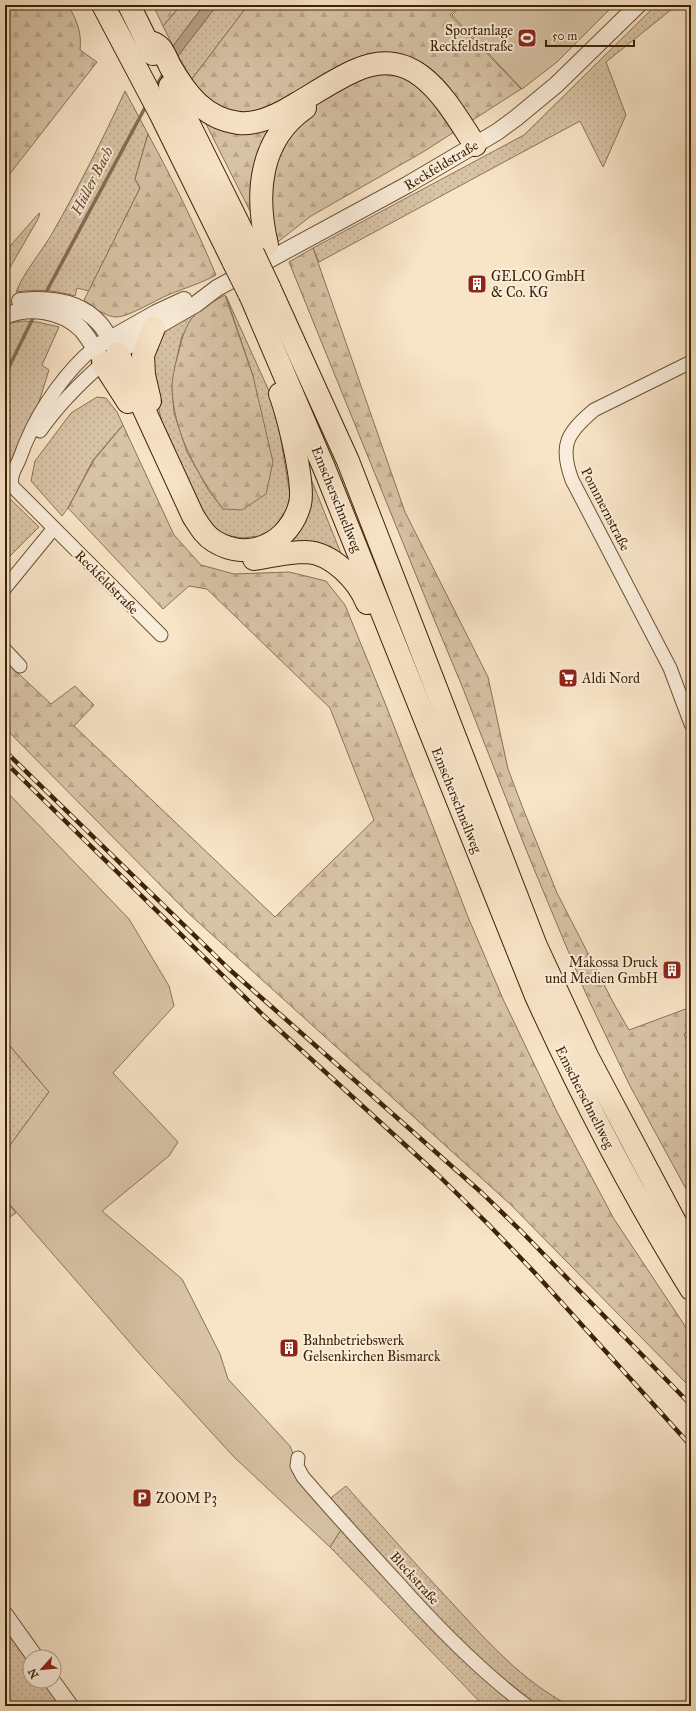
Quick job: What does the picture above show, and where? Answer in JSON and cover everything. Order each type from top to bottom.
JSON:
[{"type":"highway","points":[[103,5],[160,113],[251,254],[266,288]]},
{"type":"highway","points":[[106,350],[157,440],[193,516],[202,530],[214,541],[226,547],[241,551],[254,549],[273,543],[285,534],[294,521],[300,503],[299,475],[285,408],[258,331],[266,288],[158,46],[146,41],[129,5]]},
{"type":"highway","points":[[177,89],[191,98],[206,111],[223,119],[240,123],[252,122],[269,118],[290,108],[354,71],[380,62],[393,63],[409,67],[421,75],[435,88],[448,103],[469,149]]},
{"type":"highway","points":[[251,254],[263,229],[262,200],[264,171],[269,152],[278,134],[290,119],[304,109],[358,77],[374,72],[390,71],[404,75],[415,81],[427,93],[469,149]]},
{"type":"highway","name":"Emscherschnellweg","points":[[266,288],[309,375],[348,461],[536,946],[587,1056],[691,1252]]},
{"type":"highway","name":"Emscherschnellweg","points":[[266,288],[326,470],[536,996],[569,1068],[609,1147],[666,1249],[691,1289]]},
{"type":"highway","points":[[154,328],[143,355],[144,375],[150,398],[157,440]]},
{"type":"highway","points":[[106,350],[124,394],[184,516],[196,534],[206,545],[220,554],[237,558],[251,559],[308,552],[325,558],[341,567],[354,580],[364,596],[406,700],[426,723]]},
{"type":"street","name":"Reckfeldstraße","points":[[161,635],[12,486],[11,479],[20,460],[27,439],[46,405],[77,364],[154,328],[196,304],[217,288],[407,186],[469,149],[516,118],[556,85],[638,5]]},
{"type":"street","name":"Reckfeldstraße","points":[[20,460],[52,413],[82,381],[106,350],[156,313],[191,297],[217,288]]},
{"type":"street","points":[[12,309],[38,299],[59,308],[83,310],[101,325],[106,350]]},
{"type":"street","name":"Pommernstraße","points":[[691,362],[594,410],[580,422],[568,436],[565,451],[567,468],[572,480],[670,668],[691,724]]},
{"type":"street","points":[[5,588],[54,528]]},
{"type":"street","points":[[5,650],[20,666]]},
{"type":"street","name":"Bleckstraße","points":[[298,1458],[297,1466],[303,1477],[434,1623],[480,1668],[528,1706]]},
{"type":"street","points":[[5,1615],[29,1649]]},
{"type":"street","points":[[58,1689],[70,1706]]},
{"type":"green space","points":[[5,5],[68,5],[78,27],[80,50],[97,62],[5,180]]},
{"type":"green space","points":[[153,5],[181,5],[163,26]]},
{"type":"green space","points":[[181,5],[204,5],[173,46],[163,26]]},
{"type":"green space","points":[[217,5],[248,5],[192,79],[178,56]]},
{"type":"green space","points":[[248,5],[459,5],[450,15],[521,89],[423,152],[311,216],[279,241],[260,231],[199,110],[192,79]]},
{"type":"green space","name":"Sportanlage Reckfeldstraße","points":[[462,5],[614,5],[557,62],[522,89],[452,15]]},
{"type":"green space","points":[[656,5],[677,5],[606,62],[626,115],[603,167],[580,121],[319,262],[313,248],[524,135]]},
{"type":"green space","points":[[125,91],[148,134],[135,179],[140,188],[89,291],[77,288],[75,296],[60,292],[46,291],[16,292],[24,276],[53,232],[72,197]]},
{"type":"green space","points":[[148,134],[184,204],[216,275],[128,314],[113,317],[99,311],[84,300],[140,188],[135,179]]},
{"type":"green space","points":[[39,213],[38,219],[5,276],[5,252]]},
{"type":"green space","points":[[313,248],[405,512],[488,677],[508,769],[557,893],[629,1030],[691,1007],[691,1028],[684,1034],[691,1052],[691,1198],[630,1086],[586,994],[527,852],[462,686],[289,262]]},
{"type":"green space","points":[[225,295],[253,376],[273,462],[266,494],[242,510],[223,509],[213,496],[188,452],[173,404],[173,374],[183,335],[188,324],[195,315],[208,304]]},
{"type":"green space","points":[[226,296],[269,391],[280,434],[290,495],[287,509],[273,529],[259,536],[242,538],[221,534],[201,513],[166,440],[148,362],[163,333],[168,328],[199,311],[182,336],[172,386],[174,413],[187,452],[209,491],[223,509],[253,376]]},
{"type":"green space","points":[[24,321],[37,322],[59,327],[42,365],[49,370],[38,405],[5,474],[5,325]]},
{"type":"green space","points":[[97,397],[106,398],[117,412],[123,425],[93,460],[68,508],[62,516],[31,481],[35,461],[71,413]]},
{"type":"green space","points":[[123,425],[174,535],[201,565],[234,574],[289,572],[326,581],[345,605],[385,703],[468,917],[503,999],[557,1112],[614,1219],[691,1335],[691,1388],[510,1204],[187,912],[5,728],[5,661],[51,704],[75,686],[94,705],[74,726],[275,917],[374,820],[330,708],[207,589],[189,586],[163,609],[68,508],[94,460]]},
{"type":"green space","points":[[303,459],[344,561],[277,548]]},
{"type":"green space","points":[[5,494],[39,527],[5,561]]},
{"type":"green space","points":[[5,790],[129,919],[169,986],[174,1006],[113,1073],[178,1142],[169,1156],[102,1211],[182,1279],[220,1354],[228,1379],[290,1446],[298,1466],[346,1522],[330,1547],[234,1457],[146,1361],[5,1199],[5,1152],[49,1092],[5,1040]]},
{"type":"green space","points":[[5,1040],[49,1092],[5,1152]]},
{"type":"green space","points":[[5,1199],[16,1213],[5,1220]]},
{"type":"green space","points":[[346,1486],[425,1574],[506,1660],[536,1685],[570,1706],[484,1706],[330,1547],[346,1522],[327,1501]]},
{"type":"green space","points":[[5,1622],[24,1649],[22,1649],[22,1689],[51,1689],[63,1706],[5,1706]]},
{"type":"shaded area","points":[[204,5],[217,5],[178,56],[173,46]]},
{"type":"waterway","name":"Hüller Bach","points":[[155,88],[165,71]]},
{"type":"waterway","name":"Hüller Bach","points":[[44,296],[147,104]]},
{"type":"waterway","name":"Hüller Bach","points":[[5,375],[35,314]]},
{"type":"railway","points":[[5,751],[229,969],[482,1193],[691,1405]]},
{"type":"railway","points":[[5,762],[264,1016],[437,1174],[488,1224],[535,1273],[691,1446]]},
{"type":"place","name":"Sportanlage Reckfeldstraße","points":[[527,38]]},
{"type":"place","name":"GELCO GmbH & Co. KG","points":[[477,284]]},
{"type":"place","name":"Aldi Nord","points":[[568,678]]},
{"type":"place","name":"Makossa Druck und Medien GmbH","points":[[672,970]]},
{"type":"place","name":"Bahnbetriebswerk Gelsenkirchen Bismarck","points":[[289,1348]]},
{"type":"place","name":"ZOOM P3","points":[[142,1498]]}]
